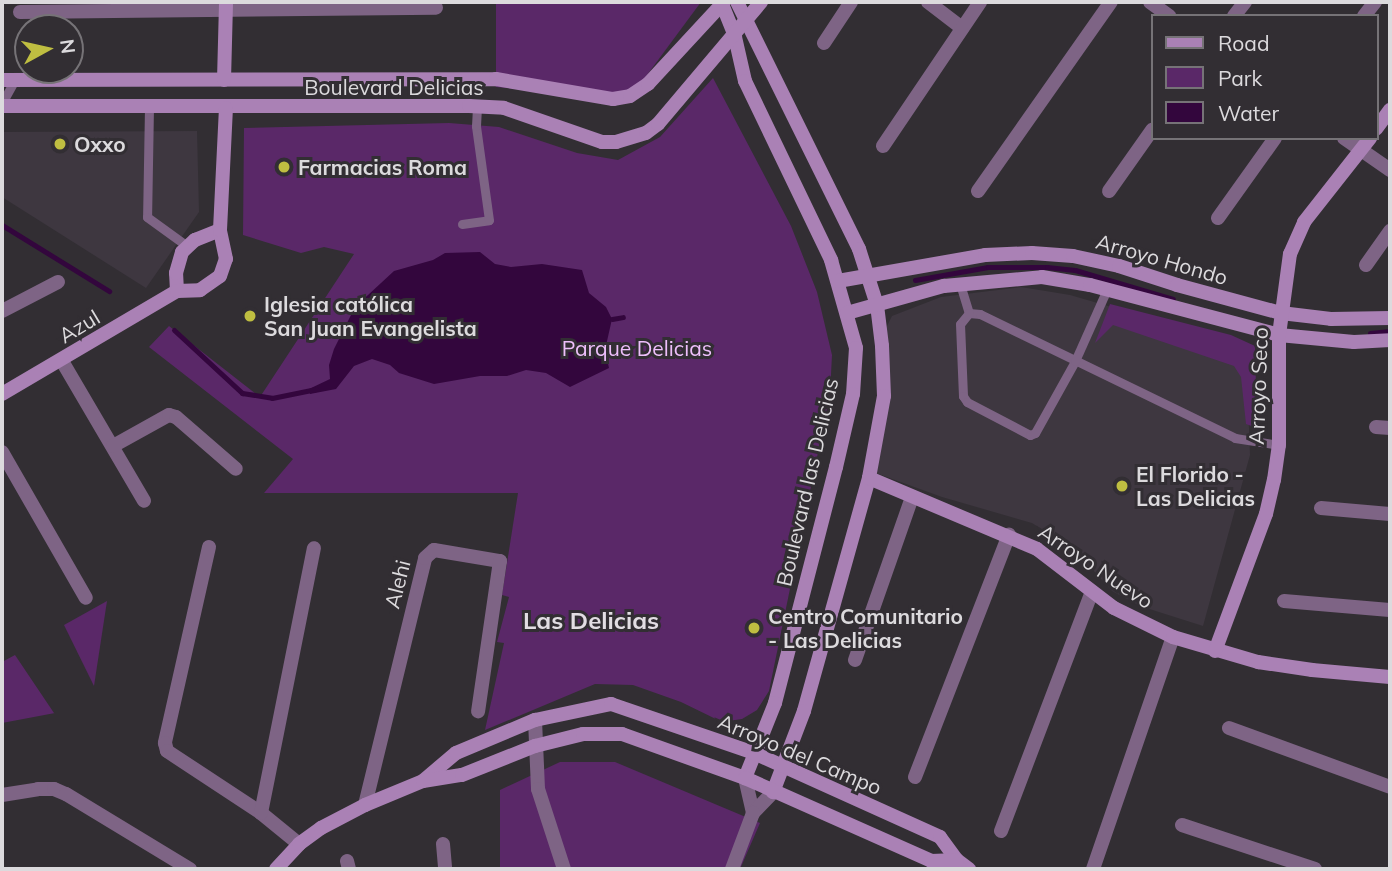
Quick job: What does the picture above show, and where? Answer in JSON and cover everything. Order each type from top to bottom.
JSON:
[{"type":"street","points":[[732,869],[753,813],[773,792],[804,711],[869,478],[884,396],[877,305],[869,274],[737,2]]},
{"type":"street","name":"Boulevard Delicias","points":[[2,105],[226,108],[477,106],[516,111],[602,142],[631,139],[658,124],[735,37],[761,2]]},
{"type":"street","points":[[824,43],[851,2]]},
{"type":"street","points":[[928,2],[962,28]]},
{"type":"street","points":[[883,146],[980,2]]},
{"type":"street","points":[[978,191],[1111,2]]},
{"type":"street","points":[[1150,2],[1166,14]]},
{"type":"street","name":"Boulevard Delicias","points":[[8,80],[496,79],[613,99],[630,96],[648,84],[723,3]]},
{"type":"street","name":"Boulevard las Delicias","points":[[723,3],[735,37],[745,81],[831,260],[856,348],[853,394],[775,702],[745,778]]},
{"type":"street","points":[[224,80],[227,7]]},
{"type":"street","points":[[20,12],[227,7],[436,8]]},
{"type":"street","name":"Azul","points":[[2,394],[177,291],[200,290],[220,276],[226,250],[220,230],[226,108]]},
{"type":"street","points":[[1378,126],[1390,110]]},
{"type":"street","points":[[1109,191],[1150,133]]},
{"type":"street","points":[[1218,218],[1274,140]]},
{"type":"street","points":[[1365,144],[1390,170]]},
{"type":"street","name":"Arroyo Seco","points":[[1215,650],[1266,514],[1279,445],[1279,335],[1285,270],[1300,231],[1365,144]]},
{"type":"street","points":[[177,291],[177,265],[187,246],[220,230]]},
{"type":"street","points":[[1366,265],[1390,231]]},
{"type":"street","name":"Arroyo Hondo","points":[[838,281],[985,255],[1032,253],[1073,256],[1119,266],[1281,313],[1331,319],[1390,318]]},
{"type":"street","name":"Arroyo Hondo","points":[[847,313],[903,295],[960,284],[1042,277],[1107,289],[1279,335],[1354,342],[1390,340]]},
{"type":"street","points":[[2,311],[58,282]]},
{"type":"street","points":[[62,361],[144,501]]},
{"type":"street","points":[[113,446],[169,415],[176,417],[236,469]]},
{"type":"street","points":[[2,452],[86,598]]},
{"type":"street","name":"Arroyo Nuevo","points":[[869,478],[1037,549],[1092,592],[1139,622],[1174,636],[1215,650],[1312,670],[1390,677]]},
{"type":"street","points":[[855,660],[912,497]]},
{"type":"street","points":[[1321,508],[1390,514]]},
{"type":"street","points":[[915,778],[1009,535]]},
{"type":"street","points":[[209,547],[165,743],[171,756],[261,813],[299,844]]},
{"type":"street","points":[[261,813],[314,548]]},
{"type":"street","name":"Alehi","points":[[365,805],[425,558],[434,550],[500,562],[478,711]]},
{"type":"street","points":[[1001,831],[1092,592]]},
{"type":"street","points":[[1284,601],[1390,610]]},
{"type":"street","points":[[1093,869],[1174,636]]},
{"type":"street","name":"Arroyo del Campo","points":[[423,781],[456,753],[535,720],[611,704],[754,753],[940,837],[957,860],[970,869]]},
{"type":"street","points":[[535,720],[538,789],[564,869]]},
{"type":"street","points":[[1229,728],[1390,786]]},
{"type":"street","name":"Arroyo del Campo","points":[[276,869],[299,844],[321,828],[365,805],[423,781],[463,775],[535,746],[583,734],[622,734],[745,778],[931,861],[957,860]]},
{"type":"street","points":[[745,778],[753,813]]},
{"type":"street","points":[[2,795],[46,789],[65,793],[183,868]]},
{"type":"street","points":[[1182,825],[1315,869]]},
{"type":"street","points":[[443,844],[445,869]]},
{"type":"lane","points":[[2,105],[8,80]]},
{"type":"lane","points":[[462,224],[489,220],[476,125],[477,106]]},
{"type":"lane","points":[[149,107],[147,217],[187,246]]},
{"type":"lane","points":[[960,284],[969,313]]},
{"type":"lane","points":[[969,313],[960,324],[963,397],[967,402],[1025,435],[1035,433],[1075,360],[1107,289]]},
{"type":"lane","points":[[969,313],[980,314],[1235,438],[1279,445]]},
{"type":"shaded area","points":[[197,131],[199,212],[146,288],[2,197],[2,132]]},
{"type":"shaded area","points":[[1021,287],[1070,295],[1236,343],[1246,350],[1250,455],[1203,626],[1140,606],[1112,591],[1076,551],[1032,523],[942,497],[873,472],[881,445],[879,342],[892,316],[941,297]]},
{"type":"green space","points":[[496,2],[701,2],[630,98],[496,87]]},
{"type":"green space","name":"Parque Delicias","points":[[713,78],[791,226],[817,292],[832,355],[830,394],[769,691],[757,710],[742,719],[722,722],[681,702],[633,685],[595,684],[485,730],[504,643],[497,642],[509,597],[502,595],[518,493],[264,493],[293,459],[149,347],[169,326],[260,397],[354,254],[324,247],[301,253],[243,235],[244,128],[449,123],[499,127],[577,153],[618,160],[660,137]]},
{"type":"green space","points":[[1110,304],[1231,335],[1255,346],[1257,428],[1246,424],[1241,377],[1234,366],[1113,325],[1095,343]]},
{"type":"green space","points":[[107,601],[94,686],[64,625]]},
{"type":"green space","points":[[15,655],[55,713],[2,723],[2,662]]},
{"type":"green space","points":[[560,762],[615,762],[760,823],[740,869],[500,869],[500,790]]},
{"type":"water","points":[[480,252],[495,264],[511,267],[542,264],[582,270],[589,293],[606,307],[612,319],[605,350],[609,368],[570,387],[546,373],[526,370],[507,376],[480,376],[434,384],[399,373],[390,365],[372,359],[354,366],[336,389],[310,394],[309,389],[330,379],[329,365],[334,349],[355,307],[394,271],[433,260],[445,253]]},
{"type":"waterway","points":[[2,225],[109,291]]},
{"type":"waterway","points":[[915,280],[988,267],[1047,267],[1075,270],[1173,299]]},
{"type":"waterway","points":[[612,319],[623,317]]},
{"type":"waterway","points":[[174,330],[242,393],[272,398],[316,389]]},
{"type":"waterway","points":[[1370,333],[1390,331]]},
{"type":"place","name":"Oxxo","points":[[60,144]]},
{"type":"place","name":"Farmacias Roma","points":[[284,167]]},
{"type":"place","name":"Iglesia católica San Juan Evangelista","points":[[250,316]]},
{"type":"place","name":"El Florido - Las Delicias","points":[[1122,486]]},
{"type":"place","name":"Centro Comunitario - Las Delicias","points":[[754,628]]},
{"type":"district","name":"Las Delicias","points":[[591,621]]}]
